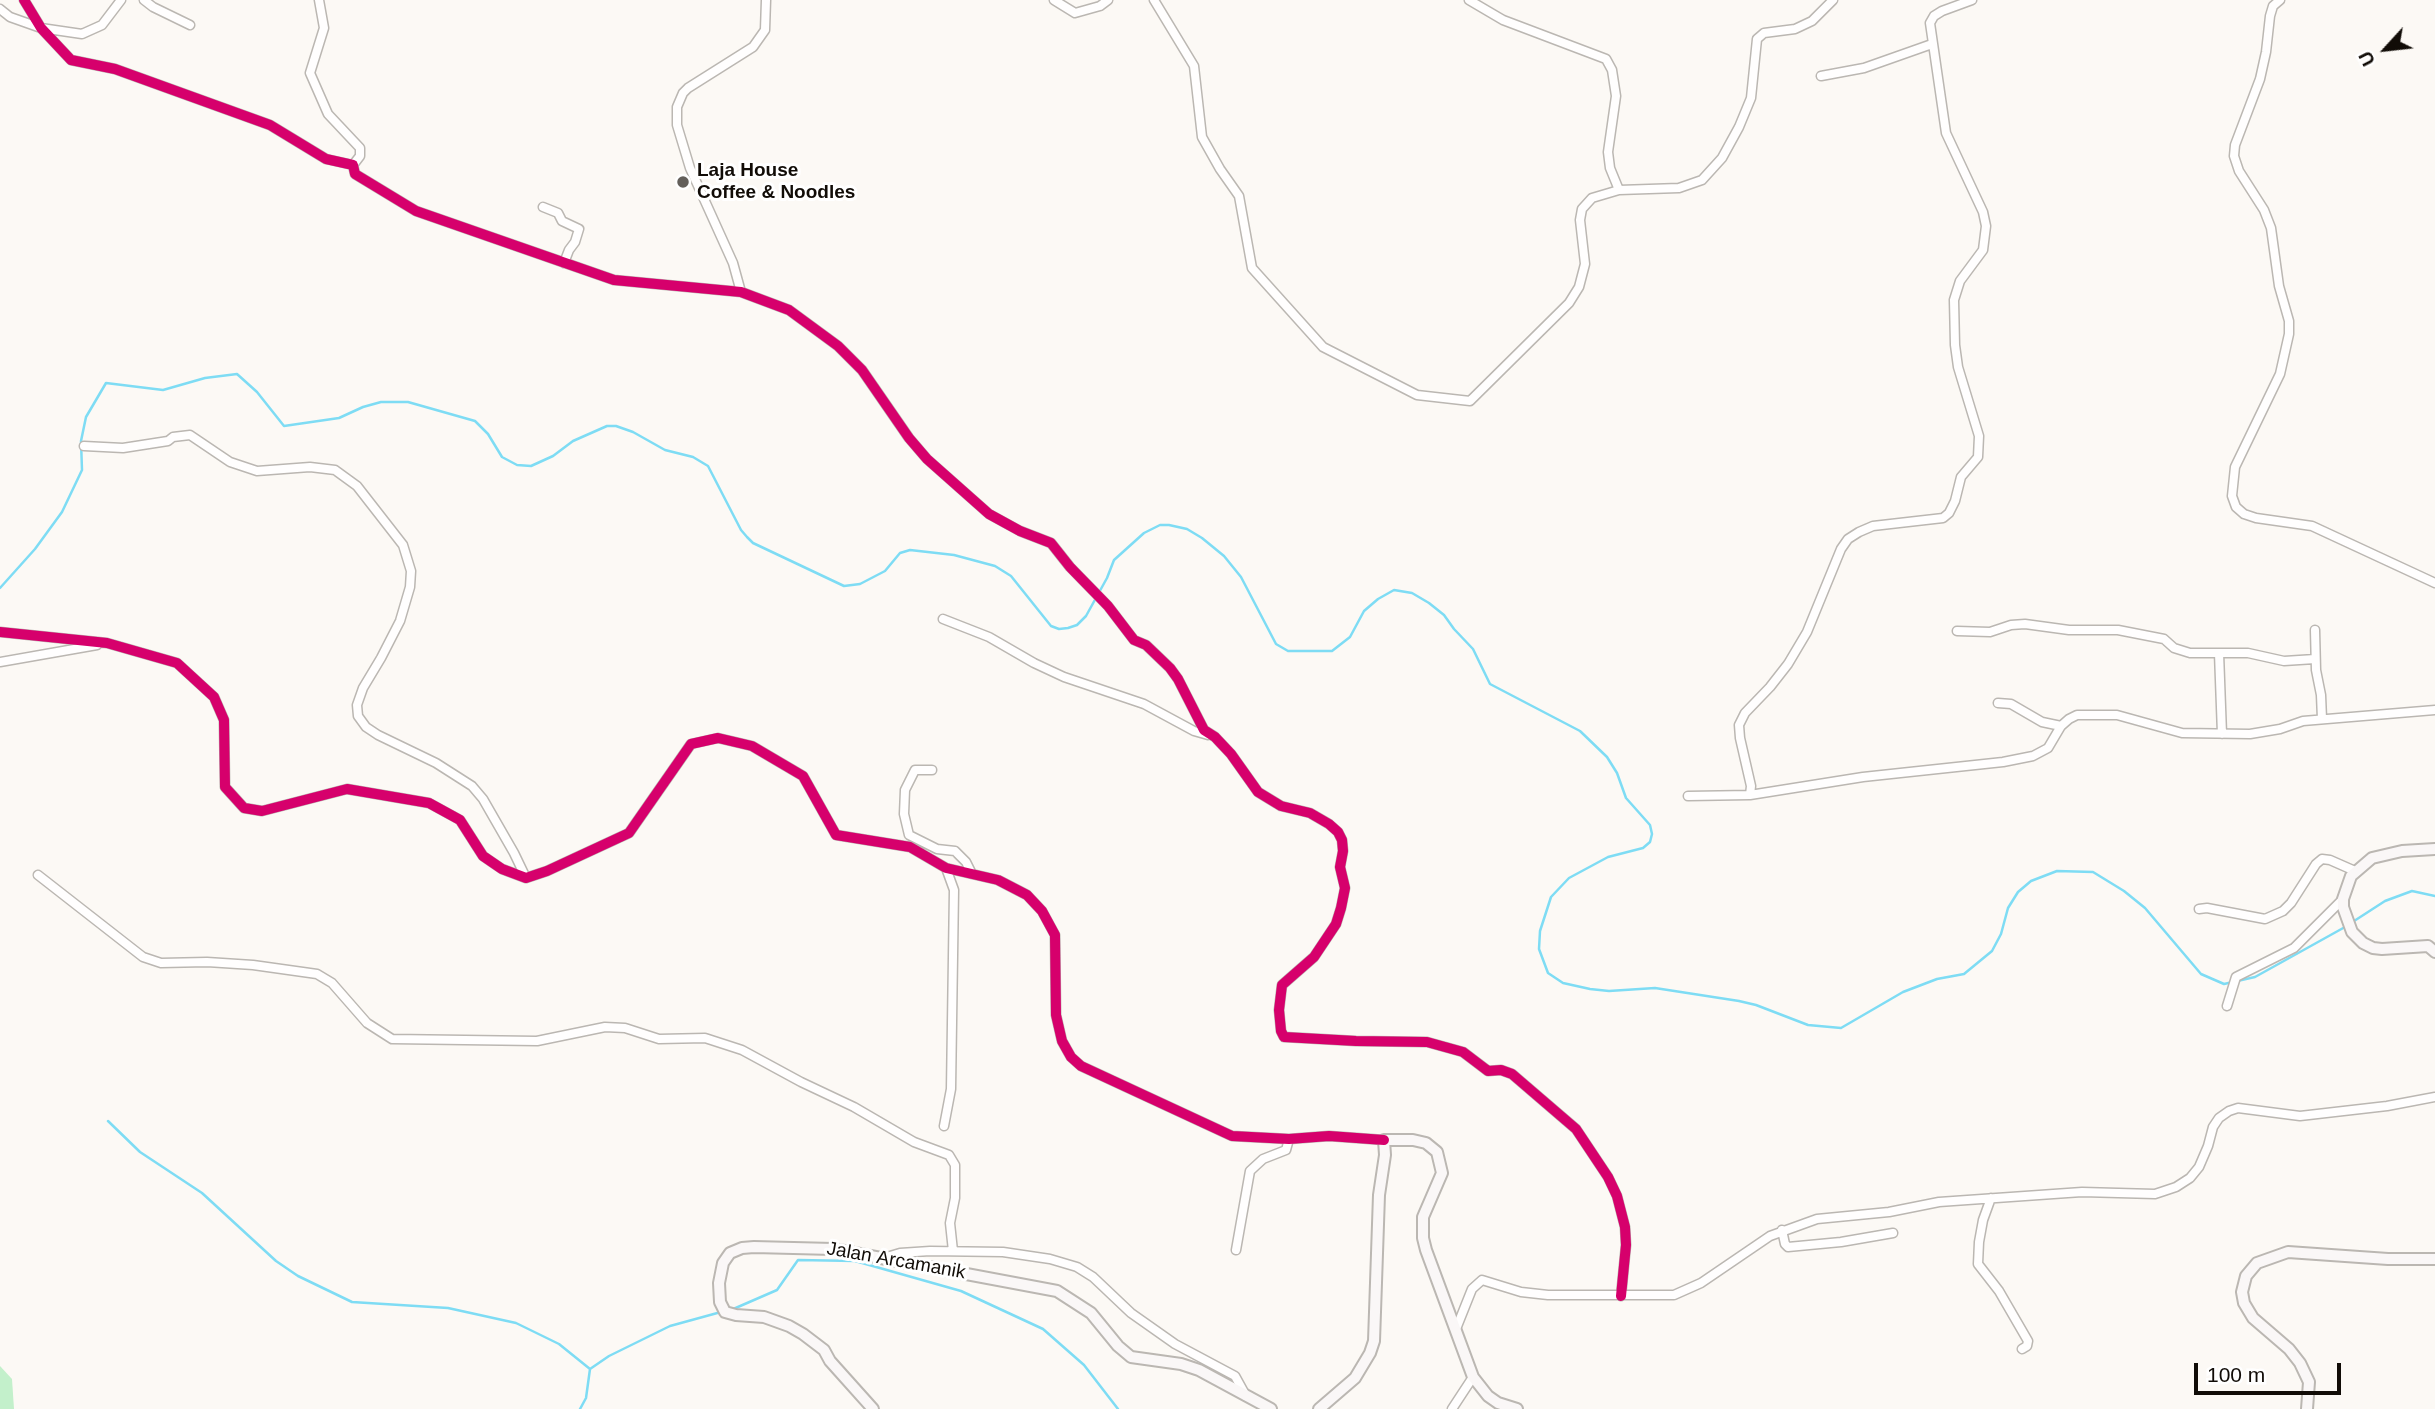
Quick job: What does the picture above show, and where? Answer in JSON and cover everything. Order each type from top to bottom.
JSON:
[{"type":"street","points":[[24,0],[41,28],[71,60],[115,69],[270,125],[326,159],[353,165]]},
{"type":"street","points":[[0,9],[10,17],[41,28],[82,34],[102,25],[121,0]]},
{"type":"street","points":[[144,0],[190,25]]},
{"type":"street","points":[[319,0],[324,28],[310,73],[328,114],[360,148],[360,156],[353,165]]},
{"type":"street","points":[[741,292],[733,263],[690,168],[677,125],[677,107],[682,93],[688,88],[753,47],[765,30],[766,0]]},
{"type":"street","points":[[1055,0],[1075,13],[1100,6],[1108,0]]},
{"type":"street","points":[[1154,0],[1194,66],[1202,137],[1239,196],[1252,268],[1323,347],[1417,395],[1470,401],[1569,303],[1579,287],[1585,264],[1580,220],[1582,209],[1592,198],[1619,190],[1679,188],[1702,180],[1722,158],[1751,98],[1757,40],[1764,33],[1795,29],[1812,20],[1833,0]]},
{"type":"street","points":[[1469,0],[1503,20],[1606,59],[1612,70],[1616,96],[1608,152],[1610,168],[1619,190]]},
{"type":"street","points":[[1750,795],[1751,786],[1739,725],[1745,713],[1788,664],[1807,632],[1842,549],[1859,531],[1872,526],[1937,521],[1943,518],[1955,501],[1961,477],[1978,457],[1979,436],[1958,367],[1954,300],[1960,281],[1983,250],[1986,226],[1983,212],[1947,133],[1930,23],[1934,16],[1972,0]]},
{"type":"street","points":[[2280,0],[2273,6],[2270,16],[2260,79],[2235,145],[2234,156],[2239,171],[2264,210],[2271,228],[2279,286],[2290,321],[2289,334],[2280,374],[2235,467],[2232,496],[2236,507],[2244,514],[2312,526],[2435,583]]},
{"type":"street","points":[[1821,76],[1864,68],[1933,44]]},
{"type":"street","points":[[353,165],[355,174],[416,211],[614,281],[741,292],[789,310],[829,339],[862,370],[909,438],[927,459],[989,514],[1051,544],[1070,568],[1108,606],[1134,640],[1146,645],[1174,673],[1202,726],[1231,754],[1258,792],[1281,806],[1310,813],[1329,824],[1342,840],[1340,867],[1345,888],[1342,908],[1336,924],[1314,957],[1282,985],[1279,1010],[1284,1037],[1427,1042],[1463,1052],[1488,1071],[1502,1070],[1512,1074],[1576,1129],[1612,1186],[1622,1210],[1625,1227],[1626,1245],[1620,1296]]},
{"type":"street","points":[[543,207],[558,213],[562,222],[579,229],[564,263]]},
{"type":"street","points":[[84,446],[122,448],[190,435],[230,462],[257,471],[310,467],[335,470],[357,486],[403,545],[411,571],[410,587],[400,621],[382,658],[363,688],[357,705],[358,716],[366,727],[378,735],[436,763],[471,786],[483,799],[526,878]]},
{"type":"street","points":[[943,619],[989,637],[1064,677],[1144,704],[1194,731],[1215,737]]},
{"type":"street","points":[[1958,631],[1990,632],[2011,625],[2025,624],[2069,630],[2118,631],[2164,639],[2181,652],[2248,653],[2284,661],[2315,659]]},
{"type":"street","points":[[2315,630],[2315,659],[2322,719]]},
{"type":"street","points":[[0,632],[107,643],[177,663],[214,697],[224,720],[225,787],[244,808],[262,811],[347,789],[429,803],[460,820],[483,856],[502,869],[526,878],[629,833],[691,744],[718,738],[752,746],[803,776],[836,835],[910,847],[946,868],[999,880],[1027,895],[1042,911],[1055,935],[1056,1015],[1062,1041],[1071,1057],[1081,1066],[1232,1136],[1289,1139],[1329,1136],[1413,1140],[1426,1143],[1437,1152],[1441,1159],[1442,1173],[1423,1217],[1423,1238],[1473,1377],[1488,1396],[1498,1403],[1517,1409]]},
{"type":"street","points":[[0,662],[107,643]]},
{"type":"street","points":[[2218,653],[2222,734]]},
{"type":"street","points":[[1998,703],[2011,704],[2042,722],[2061,726]]},
{"type":"street","points":[[1688,796],[1750,795],[1863,777],[2003,762],[2033,756],[2048,748],[2061,726],[2077,715],[2098,714],[2132,718],[2182,733],[2222,734],[2261,733],[2302,721],[2435,710]]},
{"type":"street","points":[[932,770],[915,769],[905,790],[904,814],[909,835],[937,849],[955,851],[966,862],[972,874]]},
{"type":"street","points":[[2435,849],[2385,854],[2372,858],[2356,871],[2343,899],[2347,919],[2353,932],[2363,943],[2382,949],[2428,946],[2435,952]]},
{"type":"street","points":[[2199,909],[2207,908],[2265,919],[2283,911],[2291,903],[2322,859],[2356,871]]},
{"type":"street","points":[[944,1126],[951,1089],[954,890],[946,868]]},
{"type":"street","points":[[38,874],[143,957],[161,963],[253,965],[317,974],[332,983],[367,1023],[392,1039],[537,1041],[605,1027],[625,1028],[659,1039],[705,1038],[741,1050],[854,1107],[914,1142],[949,1155],[955,1165],[950,1223],[953,1251]]},
{"type":"street","points":[[2227,1006],[2236,976],[2294,948],[2326,913],[2343,899]]},
{"type":"street","points":[[1456,1329],[1472,1289],[1482,1280],[1521,1292],[1548,1295],[1674,1295],[1689,1291],[1782,1230],[1817,1219],[1889,1212],[1939,1202],[1991,1198],[2082,1192],[2155,1194],[2176,1187],[2190,1178],[2199,1167],[2213,1127],[2219,1118],[2238,1108],[2300,1116],[2387,1106],[2435,1097]]},
{"type":"street","points":[[1236,1250],[1250,1171],[1263,1159],[1286,1150],[1289,1139]]},
{"type":"street","points":[[1319,1409],[1355,1378],[1370,1353],[1374,1340],[1384,1140]]},
{"type":"street","points":[[1991,1198],[1983,1220],[1978,1264],[1999,1292],[2028,1341],[2027,1346],[2022,1349]]},
{"type":"street","points":[[1782,1230],[1788,1247],[1893,1233]]},
{"type":"street","name":"Jalan Arcamanik","points":[[873,1409],[830,1361],[824,1350],[803,1334],[764,1317],[725,1312],[720,1302],[719,1283],[721,1268],[727,1257],[734,1251],[748,1247],[810,1247],[931,1266],[1056,1291],[1091,1313],[1118,1346],[1131,1357],[1189,1366],[1207,1373],[1252,1402],[1271,1409]]},
{"type":"street","points":[[886,1260],[900,1253],[953,1251],[1019,1254],[1050,1259],[1085,1270],[1115,1300],[1168,1339],[1235,1376],[1252,1402]]},
{"type":"street","points":[[2307,1409],[2309,1382],[2300,1363],[2290,1349],[2253,1318],[2244,1303],[2243,1283],[2257,1263],[2288,1252],[2388,1259],[2435,1259]]},
{"type":"street","points":[[1452,1409],[1473,1377]]},
{"type":"green space","points":[[0,1366],[12,1379],[14,1409],[0,1409]]},
{"type":"waterway","points":[[0,588],[35,549],[62,512],[82,470],[81,441],[86,417],[106,383],[163,390],[205,378],[237,374],[257,392],[284,426],[339,418],[381,402],[408,402],[475,421],[488,434],[502,457],[517,465],[531,466],[553,456],[573,441],[607,426],[616,426],[665,450],[693,457],[708,466],[741,530],[753,543],[844,586],[860,584],[885,571],[900,553],[910,550],[954,555],[995,566],[1011,576],[1051,626],[1068,628],[1077,625],[1086,616],[1114,560],[1144,533],[1160,525],[1169,525],[1187,529],[1224,556],[1241,577],[1276,644],[1288,651],[1332,651],[1350,637],[1364,611],[1378,599],[1394,590],[1412,593],[1444,615],[1473,649],[1490,684],[1580,731],[1607,757],[1617,773],[1626,798],[1650,825],[1650,842],[1643,848],[1608,857],[1569,878],[1551,897],[1540,931],[1539,949],[1548,973],[1563,983],[1609,991],[1655,988],[1739,1001],[1808,1025],[1841,1028],[1903,992],[1937,979],[1964,974],[1992,951],[2001,934],[2008,908],[2018,892],[2031,881],[2057,871],[2093,872],[2124,891],[2145,908],[2201,974],[2224,984],[2255,977],[2345,927]]},
{"type":"waterway","points":[[2351,923],[2385,901],[2412,891],[2435,896]]},
{"type":"waterway","points":[[108,1121],[140,1152],[202,1193],[276,1261],[298,1276],[352,1302],[448,1308],[516,1323],[559,1344],[590,1369]]},
{"type":"waterway","points":[[731,1310],[777,1290],[798,1260],[855,1261],[961,1291],[1043,1329],[1084,1365],[1118,1409]]},
{"type":"waterway","points":[[580,1409],[586,1398],[590,1369],[609,1356],[670,1326],[721,1312]]},
{"type":"cycle path","points":[[24,0],[41,28],[71,60],[115,69],[270,125],[326,159],[353,165],[355,174],[416,211],[614,280],[741,292],[789,310],[838,346],[862,370],[909,438],[927,459],[989,514],[1020,531],[1051,543],[1108,606],[1134,640],[1146,645],[1170,668],[1204,730],[1231,754],[1258,792],[1281,806],[1310,813],[1338,832],[1342,840],[1340,867],[1345,888],[1341,908],[1336,924],[1314,957],[1282,985],[1279,1010],[1284,1037],[1427,1042],[1463,1052],[1488,1071],[1501,1070],[1512,1074],[1576,1129],[1608,1177],[1617,1196],[1625,1227],[1621,1296]]},
{"type":"cycle path","points":[[0,632],[107,643],[177,663],[214,697],[224,720],[225,787],[244,808],[262,811],[347,789],[429,803],[460,820],[483,856],[502,869],[526,878],[629,833],[691,744],[718,738],[752,746],[803,776],[836,835],[910,847],[946,868],[998,880],[1027,895],[1042,911],[1055,935],[1056,1015],[1062,1041],[1071,1057],[1081,1066],[1232,1136],[1289,1139],[1329,1136],[1384,1140]]},
{"type":"place","name":"Laja House Coffee & Noodles","points":[[683,182]]}]
